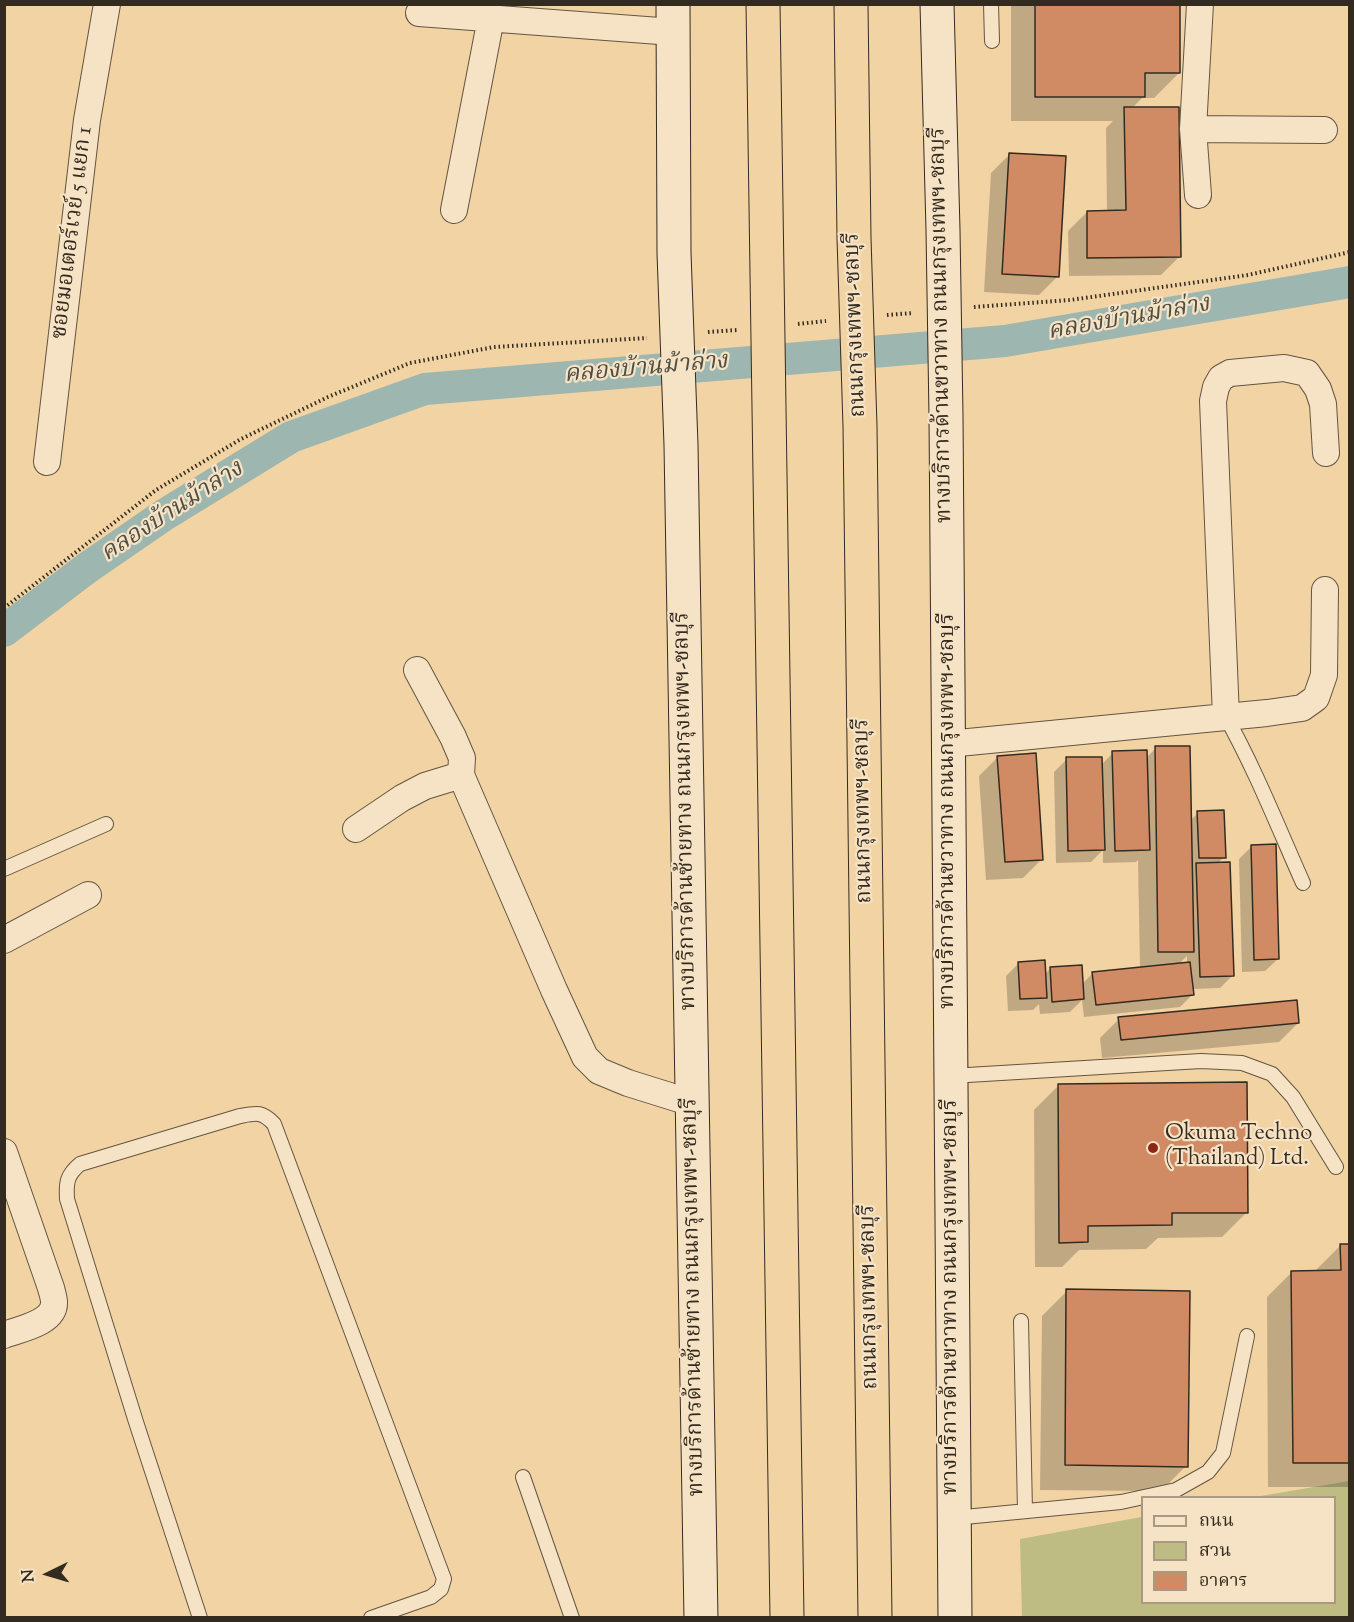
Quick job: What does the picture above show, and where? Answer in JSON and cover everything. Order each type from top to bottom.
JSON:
[{"type":"highway","points":[[764,4],[787,1617]]},
{"type":"highway","name":"ถนนกรุงเทพฯ-ชลบุรี","points":[[851,4],[854,238],[860,426],[875,1617]]},
{"type":"main road","name":"ทางบริการด้านขวาทาง ถนนกรุงเทพฯ-ชลบุรี","points":[[937,4],[946,416],[955,1617]]},
{"type":"main road","name":"ทางบริการด้านซ้ายทาง ถนนกรุงเทพฯ-ชลบุรี","points":[[673,18],[674,253],[681,445],[701,1617]]},
{"type":"street","name":"ซอยมอเตอร์เวย์ 5 แยก 1","points":[[47,462],[87,120],[107,4]]},
{"type":"street","points":[[1198,195],[1193,129],[1200,4]]},
{"type":"street","points":[[419,13],[491,18],[673,18]]},
{"type":"street","points":[[454,210],[491,18]]},
{"type":"street","points":[[1193,129],[1324,130]]},
{"type":"street","points":[[1226,717],[1213,401],[1221,378],[1230,373],[1284,368],[1307,373],[1318,388],[1323,404],[1326,453]]},
{"type":"street","points":[[948,744],[1302,708],[1316,698],[1324,675],[1325,590]]},
{"type":"street","points":[[417,670],[453,737],[462,758],[461,775],[585,1057],[599,1071],[628,1083],[692,1103]]},
{"type":"street","points":[[356,829],[402,798],[425,786],[461,775]]},
{"type":"street","points":[[4,940],[88,895]]},
{"type":"street","points":[[4,1152],[55,1304],[50,1316],[4,1335]]},
{"type":"lane","points":[[991,4],[992,41]]},
{"type":"lane","points":[[1226,717],[1249,760],[1303,883]]},
{"type":"lane","points":[[4,870],[106,824]]},
{"type":"lane","points":[[951,1076],[1201,1061],[1242,1063],[1272,1074],[1293,1097],[1336,1167]]},
{"type":"lane","points":[[200,1617],[70,1210],[66,1184],[71,1172],[80,1164],[255,1113],[266,1116],[273,1124],[444,1579],[441,1589],[431,1597],[371,1617]]},
{"type":"lane","points":[[1021,1321],[1025,1511]]},
{"type":"lane","points":[[1148,1496],[1176,1490],[1208,1472],[1223,1453],[1247,1336]]},
{"type":"lane","points":[[523,1478],[572,1617]]},
{"type":"lane","points":[[954,1518],[1120,1502],[1141,1498]]},
{"type":"green space","points":[[1349,1481],[1349,1617],[1022,1617],[1020,1539],[1141,1517],[1141,1604],[1336,1604],[1336,1496],[1261,1496]]},
{"type":"building","points":[[1035,4],[1180,4],[1180,73],[1145,73],[1145,97],[1035,97]]},
{"type":"building","points":[[1124,107],[1179,107],[1181,257],[1087,258],[1087,211],[1126,210]]},
{"type":"building","points":[[1009,153],[1066,156],[1059,277],[1002,274]]},
{"type":"building","points":[[1155,746],[1190,746],[1194,952],[1158,952]]},
{"type":"building","points":[[1147,750],[1150,850],[1115,851],[1112,751]]},
{"type":"building","points":[[1036,753],[1043,860],[1005,862],[997,756]]},
{"type":"building","points":[[1066,757],[1102,757],[1105,850],[1068,851]]},
{"type":"building","points":[[1224,810],[1226,858],[1199,858],[1197,811]]},
{"type":"building","points":[[1276,844],[1279,959],[1254,960],[1251,845]]},
{"type":"building","points":[[1230,862],[1234,976],[1200,977],[1196,863]]},
{"type":"building","points":[[1045,960],[1047,998],[1020,999],[1018,962]]},
{"type":"building","points":[[1190,962],[1194,995],[1096,1005],[1092,972]]},
{"type":"building","points":[[1082,965],[1084,999],[1052,1002],[1050,967]]},
{"type":"building","points":[[1297,1000],[1299,1023],[1121,1040],[1118,1017]]},
{"type":"building","name":"Okuma Techno (Thailand) Ltd.","points":[[1247,1082],[1248,1213],[1172,1213],[1172,1225],[1088,1226],[1088,1242],[1059,1243],[1058,1084]]},
{"type":"building","points":[[1340,1244],[1350,1244],[1350,1463],[1293,1463],[1291,1271],[1341,1270]]},
{"type":"building","points":[[1066,1289],[1190,1291],[1188,1467],[1065,1465]]},
{"type":"waterway","name":"คลองบ้านม้าล่าง","points":[[4,631],[87,568],[164,515],[291,437],[425,389],[1005,341],[1350,282]]},
{"type":"place","name":"Okuma Techno (Thailand) Ltd.","points":[[1153,1148]]}]
